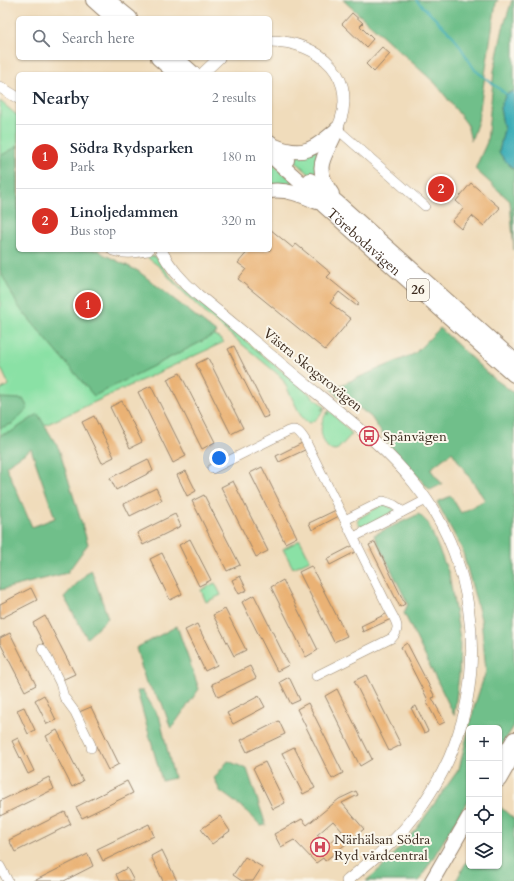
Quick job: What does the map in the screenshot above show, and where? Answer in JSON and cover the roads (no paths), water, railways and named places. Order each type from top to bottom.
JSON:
[{"type":"highway","points":[[93,0],[111,16]]},
{"type":"highway","points":[[108,0],[128,16]]},
{"type":"highway","points":[[160,60],[174,72]]},
{"type":"highway","points":[[179,60],[195,72]]},
{"type":"highway","points":[[272,147],[297,152],[304,151],[318,144],[337,129]]},
{"type":"highway","points":[[337,129],[323,158],[321,169],[324,182],[338,203]]},
{"type":"highway","name":"Törebodavägen","points":[[272,148],[338,203],[514,360]]},
{"type":"highway","name":"Törebodavägen","points":[[272,148],[323,205],[514,375]]},
{"type":"highway","points":[[272,191],[280,190],[292,192],[323,205]]},
{"type":"highway","points":[[501,761],[514,739]]},
{"type":"highway","points":[[502,775],[514,754]]},
{"type":"highway","points":[[432,881],[466,822]]},
{"type":"highway","points":[[441,881],[468,833]]},
{"type":"street","points":[[272,41],[282,41],[295,44],[320,55],[331,64],[339,78],[343,90],[344,105],[342,119],[337,129],[424,206]]},
{"type":"street","points":[[198,72],[216,60]]},
{"type":"street","points":[[0,87],[16,97]]},
{"type":"street","name":"Västra Skogsrovägen","points":[[161,252],[173,270],[198,295],[355,424],[403,469],[442,524],[461,576],[467,602],[472,660],[466,706],[454,747],[435,786],[414,818],[400,834],[347,881]]},
{"type":"street","points":[[212,469],[288,431],[297,430],[305,440],[390,608],[398,629],[392,638],[316,676]]},
{"type":"street","points":[[354,537],[426,500]]},
{"type":"street","points":[[345,520],[384,501],[393,504],[402,512]]},
{"type":"street","points":[[42,649],[60,683],[64,697],[75,712],[91,744],[91,748]]},
{"type":"street","points":[[0,866],[8,881]]},
{"type":"water","points":[[514,91],[514,169],[505,161],[499,152],[504,129],[500,108],[506,94]]},
{"type":"waterway","points":[[416,0],[454,37],[475,70],[506,94]]},
{"type":"place","name":"Linoljedammen","points":[[441,189]]},
{"type":"place","name":"Södra Rydsparken","points":[[88,305]]},
{"type":"place","name":"Spånvägen","points":[[369,436]]},
{"type":"place","name":"Närhälsan Södra Ryd vårdcentral","points":[[320,847]]}]
